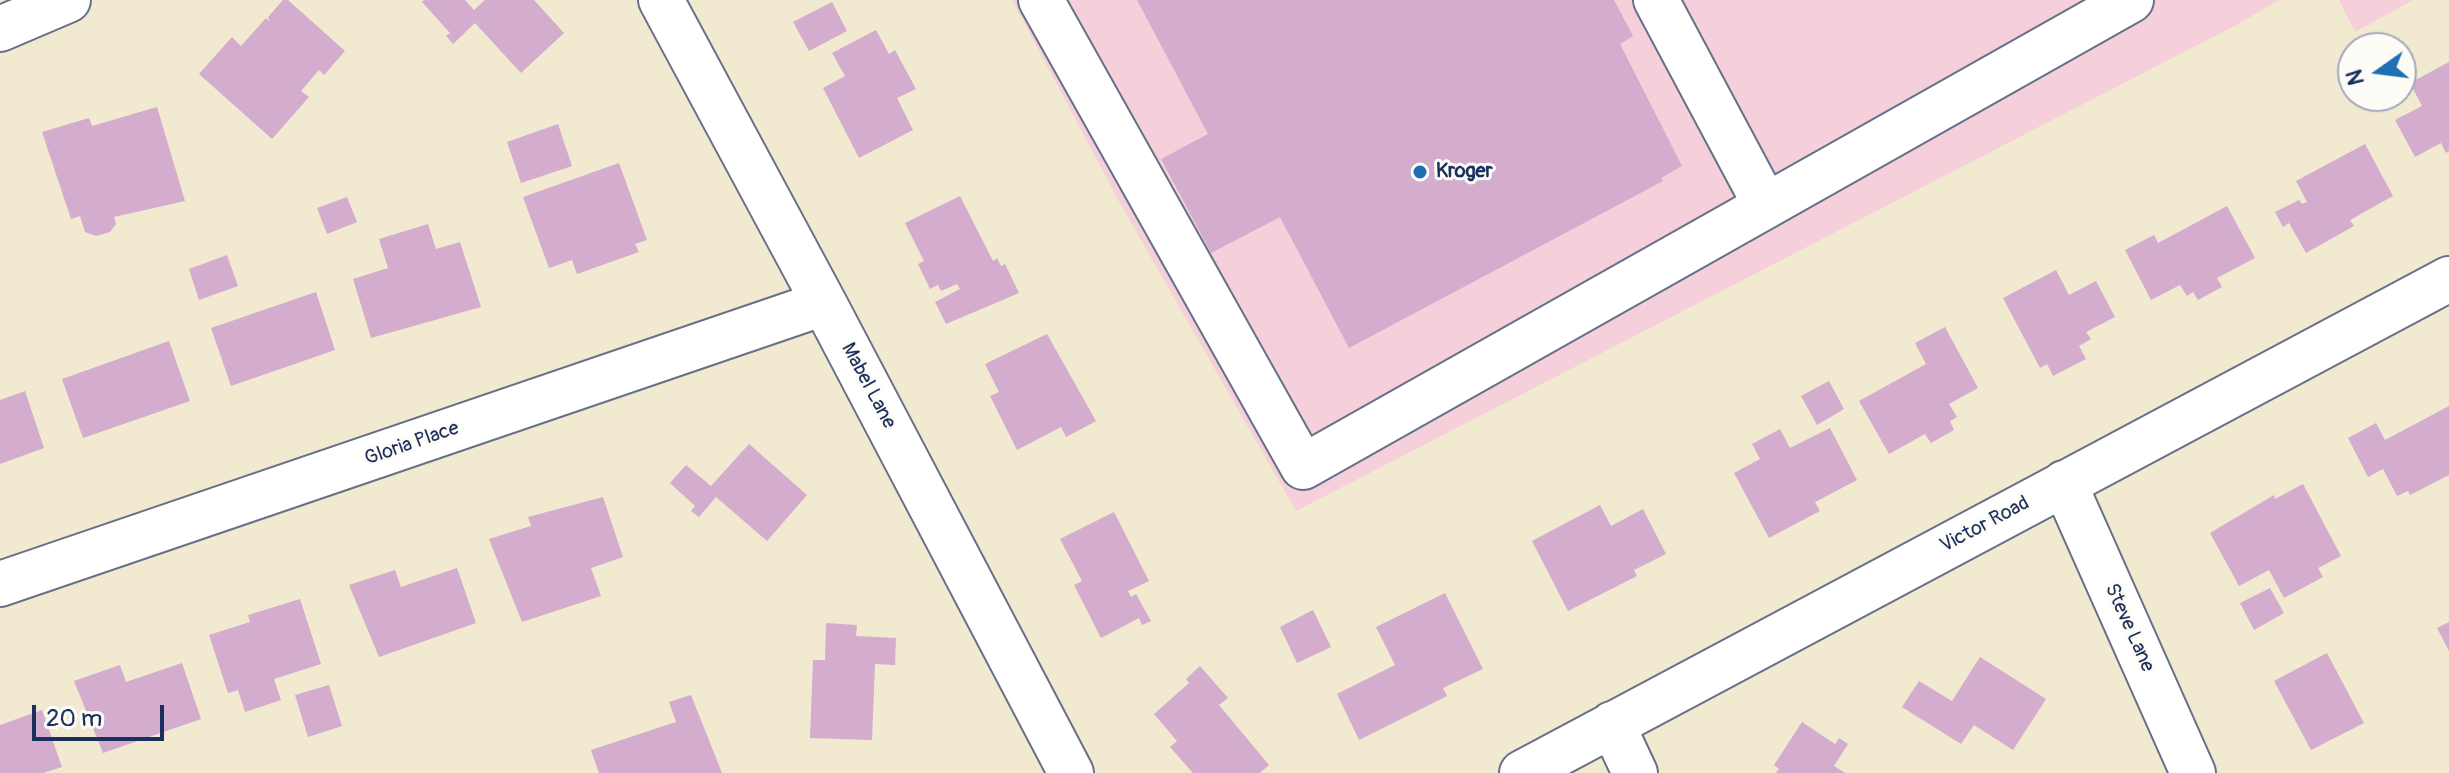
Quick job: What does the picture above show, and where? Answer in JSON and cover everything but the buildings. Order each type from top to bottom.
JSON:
[{"type":"street","points":[[0,29],[68,0]]},
{"type":"street","name":"Mabel Lane","points":[[661,0],[824,303],[1067,772]]},
{"type":"street","points":[[1041,0],[1303,467],[2131,0]]},
{"type":"street","points":[[1656,0],[1766,206]]},
{"type":"street","name":"Victor Road","points":[[1522,773],[2449,279]]},
{"type":"street","name":"Gloria Place","points":[[0,584],[824,303]]},
{"type":"street","name":"Steve Lane","points":[[2064,483],[2193,773]]},
{"type":"street","points":[[1612,724],[1635,773]]},
{"type":"shaded area","points":[[1012,0],[2279,0],[2240,23],[1296,511],[1121,205]]},
{"type":"shaded area","points":[[2339,0],[2413,0],[2355,32]]},
{"type":"place","name":"Kroger","points":[[1420,172]]}]
